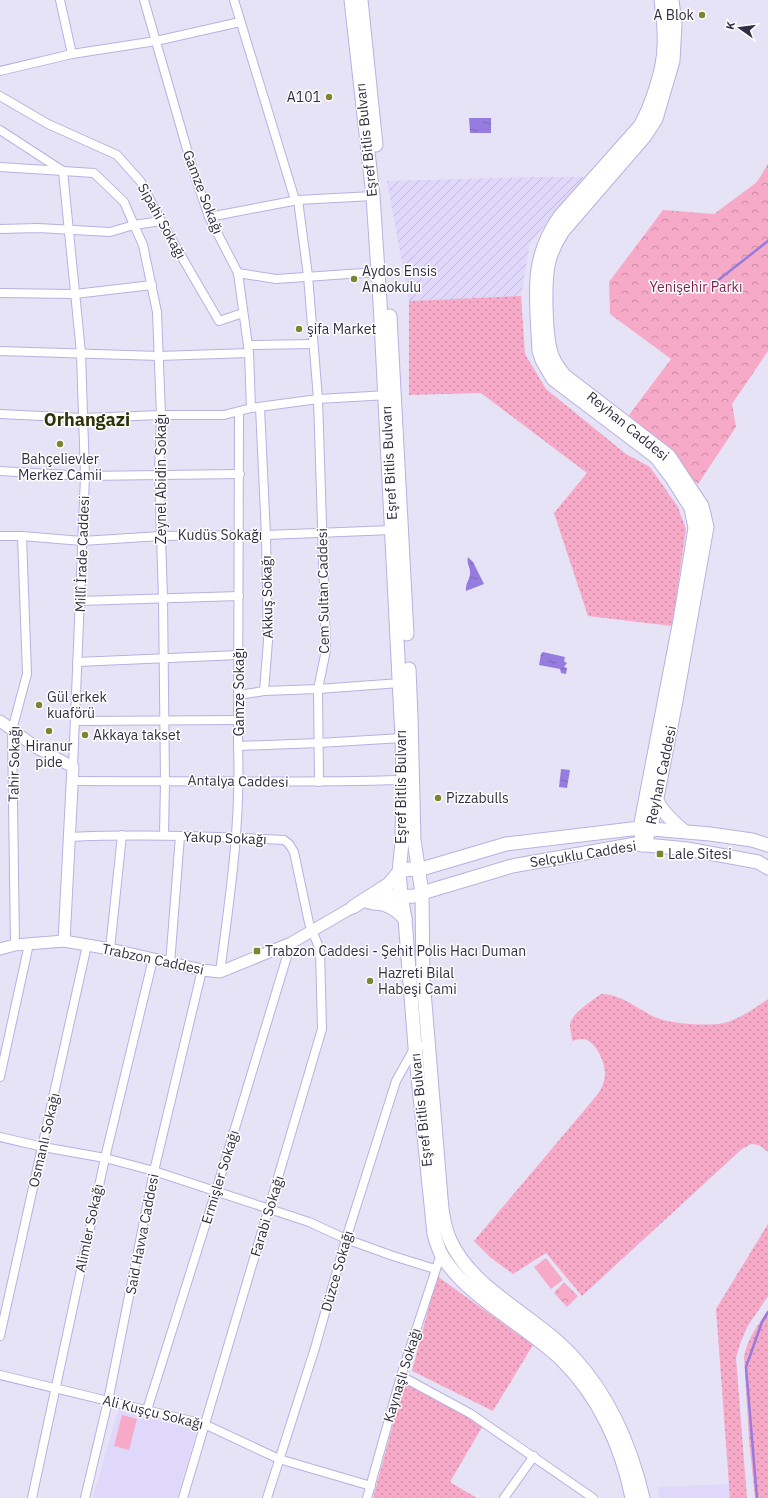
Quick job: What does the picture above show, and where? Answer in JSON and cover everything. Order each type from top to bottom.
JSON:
[{"type":"main road","name":"Eşref Bitlis Bulvarı","points":[[351,0],[373,196],[378,272],[390,395],[392,530],[400,683],[403,780],[400,872],[401,896],[405,919],[415,1048],[434,1234],[441,1254],[456,1273],[471,1288],[547,1347],[571,1370],[585,1388],[612,1433],[629,1479],[632,1498]]},
{"type":"main road","name":"Eşref Bitlis Bulvarı","points":[[361,0],[378,168],[390,395],[411,718],[415,849],[422,893],[423,979],[443,1216],[450,1240],[461,1258],[478,1278],[550,1334],[584,1369],[607,1403],[624,1437],[643,1498]]},
{"type":"main road","name":"Reyhan Caddesi","points":[[646,828],[656,801],[676,701],[707,527],[702,506],[669,456],[565,376],[557,367],[552,358],[549,340],[546,288],[549,261],[555,244],[563,230],[645,136],[656,119],[656,101],[664,47],[661,0]]},
{"type":"main road","name":"Reyhan Caddesi","points":[[643,845],[695,528],[694,518],[684,494],[656,457],[553,379],[542,360],[539,351],[536,281],[541,253],[552,226],[640,126],[656,101],[674,61],[675,24],[672,0]]},
{"type":"main road","points":[[0,721],[37,748],[73,767]]},
{"type":"main road","name":"Millî İrade Caddesi","points":[[64,941],[73,767]]},
{"type":"main road","points":[[656,801],[671,820],[684,831]]},
{"type":"main road","name":"Selçuklu Caddesi","points":[[400,872],[409,869],[418,870],[506,844],[646,828],[684,831],[752,840],[768,845]]},
{"type":"main road","name":"Selçuklu Caddesi","points":[[353,907],[372,901],[401,896],[410,898],[512,866],[636,844],[687,849],[758,862],[768,868]]},
{"type":"main road","points":[[415,849],[433,860],[444,862]]},
{"type":"main road","name":"Trabzon Caddesi","points":[[0,950],[15,945],[64,941],[110,949],[170,964],[220,972],[292,943],[389,884],[400,872]]},
{"type":"main road","points":[[353,907],[381,903],[399,912],[405,919]]},
{"type":"street","points":[[60,0],[72,54]]},
{"type":"street","name":"Gamze Sokağı","points":[[144,0],[192,170],[209,217],[238,273],[248,349],[251,408]]},
{"type":"street","name":"Cem Sultan Caddesi","points":[[234,0],[296,200],[308,276],[318,399],[326,650],[318,690],[319,782]]},
{"type":"street","points":[[0,71],[72,54],[156,42],[240,22]]},
{"type":"street","name":"Sipahi Sokağı","points":[[0,96],[48,124],[117,156],[141,182],[160,221],[219,321],[243,313]]},
{"type":"street","points":[[0,130],[63,171]]},
{"type":"street","name":"Zeynel Abidin Sokağı","points":[[0,167],[94,173],[124,202],[143,245],[157,312],[159,356],[161,416],[159,474],[163,598],[165,781],[164,835]]},
{"type":"street","name":"Millî İrade Caddesi","points":[[63,171],[81,353],[85,476],[73,767]]},
{"type":"street","points":[[209,217],[296,200],[373,196]]},
{"type":"street","points":[[0,229],[38,228],[69,231],[110,232],[134,225],[160,221]]},
{"type":"street","points":[[238,273],[276,279],[378,272]]},
{"type":"street","points":[[0,293],[75,294],[152,286]]},
{"type":"street","points":[[0,351],[159,356],[313,344]]},
{"type":"street","points":[[0,414],[83,418],[224,416],[251,408],[318,399],[390,395]]},
{"type":"street","name":"Akkuş Sokağı","points":[[260,407],[266,535],[268,641],[264,691]]},
{"type":"street","name":"Gamze Sokağı","points":[[220,972],[231,894],[240,782],[238,746],[239,412]]},
{"type":"street","points":[[0,471],[85,476],[240,474]]},
{"type":"street","name":"Kudüs Sokağı","points":[[0,536],[22,536],[82,541],[161,536],[266,535],[392,530]]},
{"type":"street","name":"Tahir Sokağı","points":[[15,945],[12,730],[27,674],[22,536]]},
{"type":"street","points":[[80,601],[239,596]]},
{"type":"street","points":[[77,662],[239,655]]},
{"type":"street","points":[[239,695],[264,691],[318,690],[400,683]]},
{"type":"street","points":[[75,721],[239,720]]},
{"type":"street","points":[[238,746],[402,738]]},
{"type":"street","name":"Antalya Caddesi","points":[[72,781],[319,782],[403,780]]},
{"type":"street","points":[[110,949],[122,835]]},
{"type":"street","name":"Yakup Sokağı","points":[[70,837],[164,835],[284,840],[289,844],[294,852],[312,931]]},
{"type":"street","points":[[170,964],[180,836]]},
{"type":"street","name":"Farabi Sokağı","points":[[183,1498],[322,1030],[320,950],[312,931]]},
{"type":"street","name":"Ermişler Sokağı","points":[[147,1410],[292,943]]},
{"type":"street","points":[[0,1077],[29,944]]},
{"type":"street","name":"Osmanlı Sokağı","points":[[0,1336],[87,945]]},
{"type":"street","name":"Alimler Sokağı","points":[[32,1498],[54,1389],[105,1158],[153,959]]},
{"type":"street","name":"Said Havva Caddesi","points":[[85,1498],[108,1401],[154,1171],[202,970]]},
{"type":"street","points":[[415,1048],[428,1046]]},
{"type":"street","name":"Düzce Sokağı","points":[[267,1498],[315,1348],[346,1239],[396,1081],[415,1048]]},
{"type":"street","points":[[0,1137],[43,1147],[105,1158],[154,1171],[269,1208],[308,1222],[346,1239],[435,1269]]},
{"type":"street","name":"Kaynaşlı Sokağı","points":[[367,1498],[401,1376],[441,1254]]},
{"type":"street","name":"Ali Kuşçu Sokağı","points":[[0,1375],[204,1424],[279,1459],[370,1486]]},
{"type":"street","points":[[401,1376],[471,1414],[593,1498]]},
{"type":"street","points":[[504,1498],[534,1456]]},
{"type":"shaded area","points":[[584,177],[530,243],[521,296],[409,301],[387,181]]},
{"type":"shaded area","points":[[118,1410],[197,1430],[177,1498],[93,1498]]},
{"type":"shaded area","points":[[729,1484],[730,1498],[659,1498],[658,1487]]},
{"type":"green space","name":"Yenişehir Parkı","points":[[768,164],[768,351],[732,404],[736,427],[698,484],[629,415],[671,359],[610,314],[609,282],[663,210],[714,214],[757,182]]},
{"type":"green space","points":[[521,296],[525,354],[546,389],[626,454],[650,467],[678,507],[686,529],[672,626],[588,616],[554,513],[587,473],[481,393],[409,395],[409,301]]},
{"type":"green space","points":[[601,994],[623,999],[657,1018],[702,1025],[728,1022],[743,1015],[768,999],[768,1152],[759,1145],[751,1144],[742,1149],[582,1296],[546,1253],[513,1274],[491,1258],[474,1241],[601,1089],[604,1082],[605,1068],[601,1057],[595,1047],[587,1040],[581,1039],[572,1041],[570,1025],[574,1016],[578,1012]]},
{"type":"green space","points":[[768,1224],[768,1296],[747,1327],[736,1358],[747,1498],[730,1498],[716,1309]]},
{"type":"green space","points":[[546,1258],[563,1280],[551,1289],[534,1267]]},
{"type":"green space","points":[[437,1276],[533,1345],[493,1411],[412,1371]]},
{"type":"green space","points":[[564,1282],[578,1296],[567,1307],[554,1293]]},
{"type":"green space","points":[[768,1310],[768,1498],[755,1498],[749,1440],[744,1357],[750,1338]]},
{"type":"green space","points":[[404,1384],[433,1394],[485,1422],[450,1482],[477,1498],[373,1498]]},
{"type":"green space","points":[[122,1415],[137,1419],[129,1450],[114,1446]]},
{"type":"water","points":[[469,118],[491,118],[491,133],[470,133]]},
{"type":"water","points":[[468,557],[473,562],[484,584],[466,591],[470,574]]},
{"type":"water","points":[[543,652],[565,657],[564,661],[567,663],[564,667],[567,668],[566,674],[561,673],[560,669],[539,665],[541,654]]},
{"type":"water","points":[[561,769],[570,770],[567,788],[559,787]]},
{"type":"waterway","points":[[712,285],[768,241]]},
{"type":"waterway","points":[[757,1498],[746,1367],[762,1322],[768,1312]]},
{"type":"place","name":"A Blok","points":[[702,15]]},
{"type":"place","name":"A101","points":[[329,97]]},
{"type":"place","name":"Aydos Ensis Anaokulu","points":[[354,279]]},
{"type":"place","name":"şifa Market","points":[[299,329]]},
{"type":"place","name":"Bahçelievler Merkez Camii","points":[[60,444]]},
{"type":"place","name":"Gül erkek kuaförü","points":[[39,705]]},
{"type":"place","name":"Hiranur pide","points":[[49,731]]},
{"type":"place","name":"Akkaya takset","points":[[85,735]]},
{"type":"place","name":"Pizzabulls","points":[[438,798]]},
{"type":"place","name":"Lale Sitesi","points":[[660,854]]},
{"type":"place","name":"Trabzon Caddesi - Şehit Polis Hacı Duman","points":[[257,951]]},
{"type":"place","name":"Hazreti Bilal Habeşi Cami","points":[[370,981]]},
{"type":"district","name":"Orhangazi","points":[[87,419]]}]
